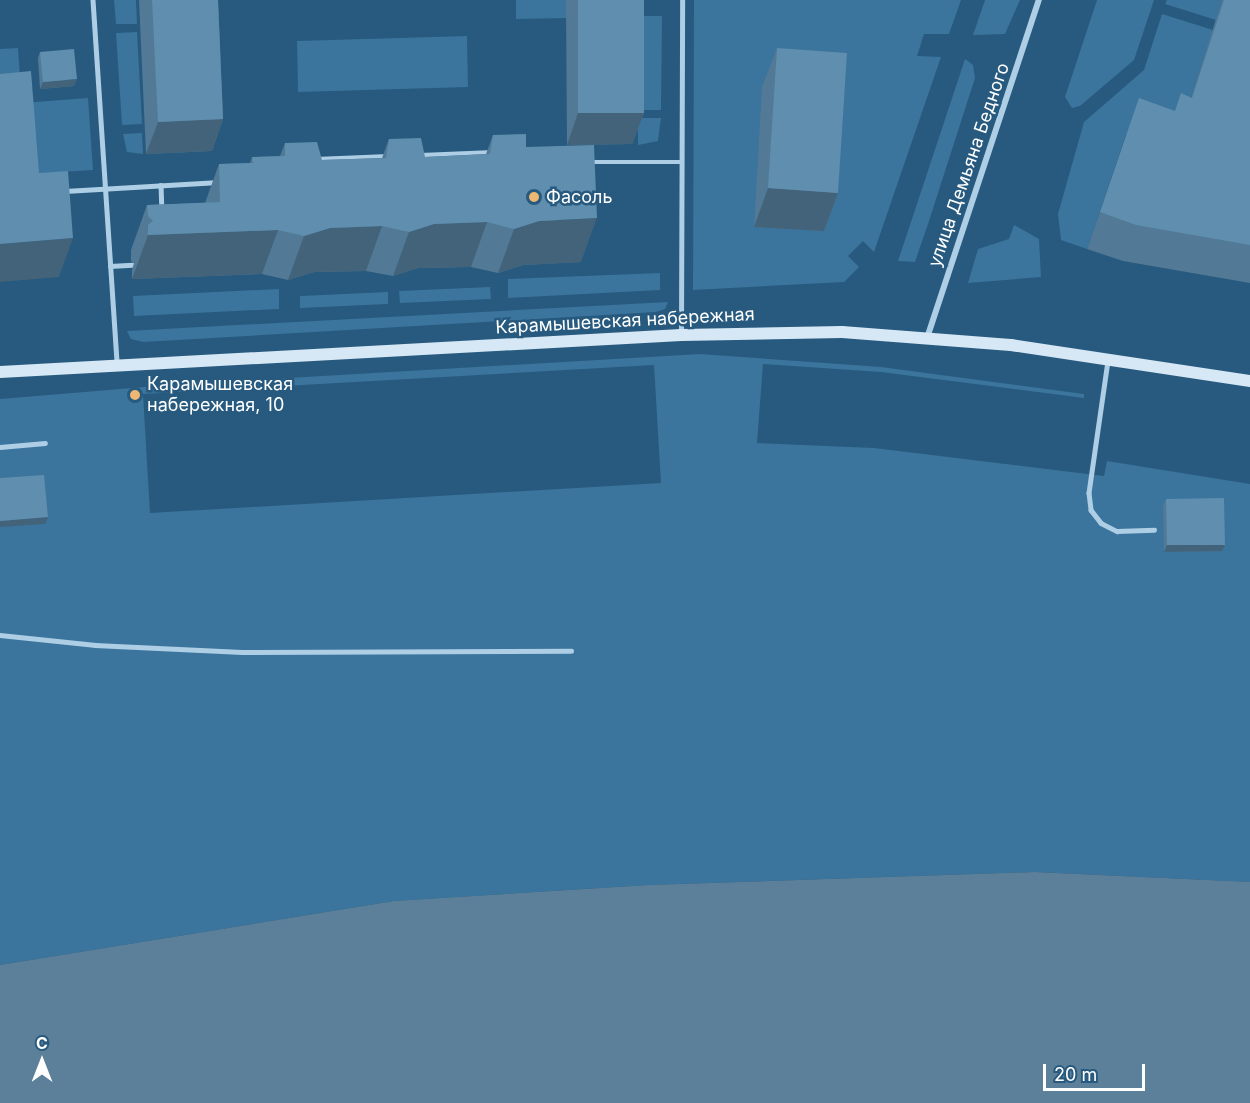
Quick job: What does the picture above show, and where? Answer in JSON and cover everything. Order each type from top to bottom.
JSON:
[{"type":"street","name":"улица Демьяна Бедного","points":[[927,339],[1039,0]]},
{"type":"street","name":"Карамышевская набережная","points":[[0,372],[681,335],[842,332],[1011,345],[1250,381]]},
{"type":"lane","points":[[93,0],[117,364]]},
{"type":"lane","points":[[681,335],[682,0]]},
{"type":"lane","points":[[408,155],[501,153]]},
{"type":"lane","points":[[302,159],[396,156]]},
{"type":"lane","points":[[580,162],[681,162]]},
{"type":"lane","points":[[62,191],[228,181]]},
{"type":"lane","points":[[161,185],[162,218]]},
{"type":"lane","points":[[110,266],[132,265]]},
{"type":"lane","points":[[1108,361],[1089,493],[1090,510],[1101,523],[1117,531],[1154,530]]},
{"type":"lane","points":[[0,447],[45,443]]},
{"type":"lane","points":[[0,635],[95,645],[242,652],[572,651]]},
{"type":"shaded area","points":[[114,0],[136,0],[137,24],[116,24]]},
{"type":"shaded area","points":[[516,0],[567,0],[567,18],[516,19]]},
{"type":"shaded area","points":[[694,0],[961,0],[949,34],[924,34],[917,56],[941,57],[874,252],[863,241],[848,256],[859,267],[844,282],[693,290]]},
{"type":"shaded area","points":[[985,0],[1020,0],[1005,34],[973,35]]},
{"type":"shaded area","points":[[1097,0],[1154,0],[1134,60],[1080,106],[1072,108],[1065,97]]},
{"type":"shaded area","points":[[1167,0],[1222,0],[1216,20],[1165,4]]},
{"type":"shaded area","points":[[1162,14],[1213,30],[1179,135],[1126,135],[1087,249],[1061,240],[1058,214],[1084,122],[1144,70]]},
{"type":"shaded area","points":[[638,16],[662,16],[661,110],[638,110]]},
{"type":"shaded area","points":[[137,32],[142,124],[122,125],[116,33]]},
{"type":"shaded area","points":[[467,36],[468,87],[298,92],[297,41]]},
{"type":"shaded area","points":[[18,48],[22,103],[88,98],[93,170],[28,174],[0,105],[0,49]]},
{"type":"shaded area","points":[[965,59],[973,65],[975,78],[929,221],[915,262],[898,261]]},
{"type":"shaded area","points":[[638,118],[661,118],[658,141],[638,145]]},
{"type":"shaded area","points":[[142,133],[143,154],[127,152],[123,134]]},
{"type":"shaded area","points":[[1014,225],[1039,239],[1041,277],[968,283],[978,249],[1009,239]]},
{"type":"shaded area","points":[[660,273],[660,290],[508,298],[508,279]]},
{"type":"shaded area","points":[[490,287],[491,299],[400,303],[399,291]]},
{"type":"shaded area","points":[[279,289],[279,309],[134,316],[133,296]]},
{"type":"shaded area","points":[[388,292],[388,304],[300,308],[300,296]]},
{"type":"shaded area","points":[[668,302],[665,309],[656,312],[143,342],[131,339],[127,331]]},
{"type":"shaded area","points":[[700,354],[881,367],[1084,394],[1084,398],[881,372],[763,364],[757,443],[874,448],[1104,476],[1107,461],[1250,484],[1250,882],[1035,872],[649,885],[394,901],[0,965],[0,399],[168,385]],"holes":[[[654,365],[661,483],[150,513],[143,394]]]},
{"type":"shaded area","points":[[1035,872],[1250,882],[1250,1103],[0,1103],[0,965],[394,901],[649,885]]},
{"type":"building","points":[[152,0],[218,0],[223,119],[158,122]]},
{"type":"building","points":[[578,0],[644,0],[644,113],[578,113]]},
{"type":"building","points":[[1224,0],[1250,0],[1250,245],[1136,225],[1100,212],[1139,98],[1175,111],[1181,93],[1192,98]]},
{"type":"building","points":[[777,48],[847,53],[838,193],[768,188]]},
{"type":"building","points":[[74,49],[77,79],[43,82],[40,52]]},
{"type":"building","points":[[31,71],[39,173],[68,171],[73,238],[0,244],[0,74]]},
{"type":"building","points":[[526,134],[526,147],[594,145],[597,218],[539,221],[514,229],[487,222],[434,224],[409,232],[382,226],[330,228],[304,236],[278,230],[148,235],[148,225],[153,221],[148,216],[147,205],[220,202],[219,164],[253,163],[252,157],[285,156],[285,143],[317,142],[322,160],[386,158],[389,139],[421,138],[425,157],[490,154],[493,135]]},
{"type":"building","points":[[44,475],[48,517],[0,521],[0,478]]},
{"type":"building","points":[[1224,498],[1225,545],[1167,545],[1166,499]]},
{"type":"place","name":"Фасоль","points":[[534,197]]},
{"type":"place","name":"Карамышевская набережная, 10","points":[[135,395]]}]
